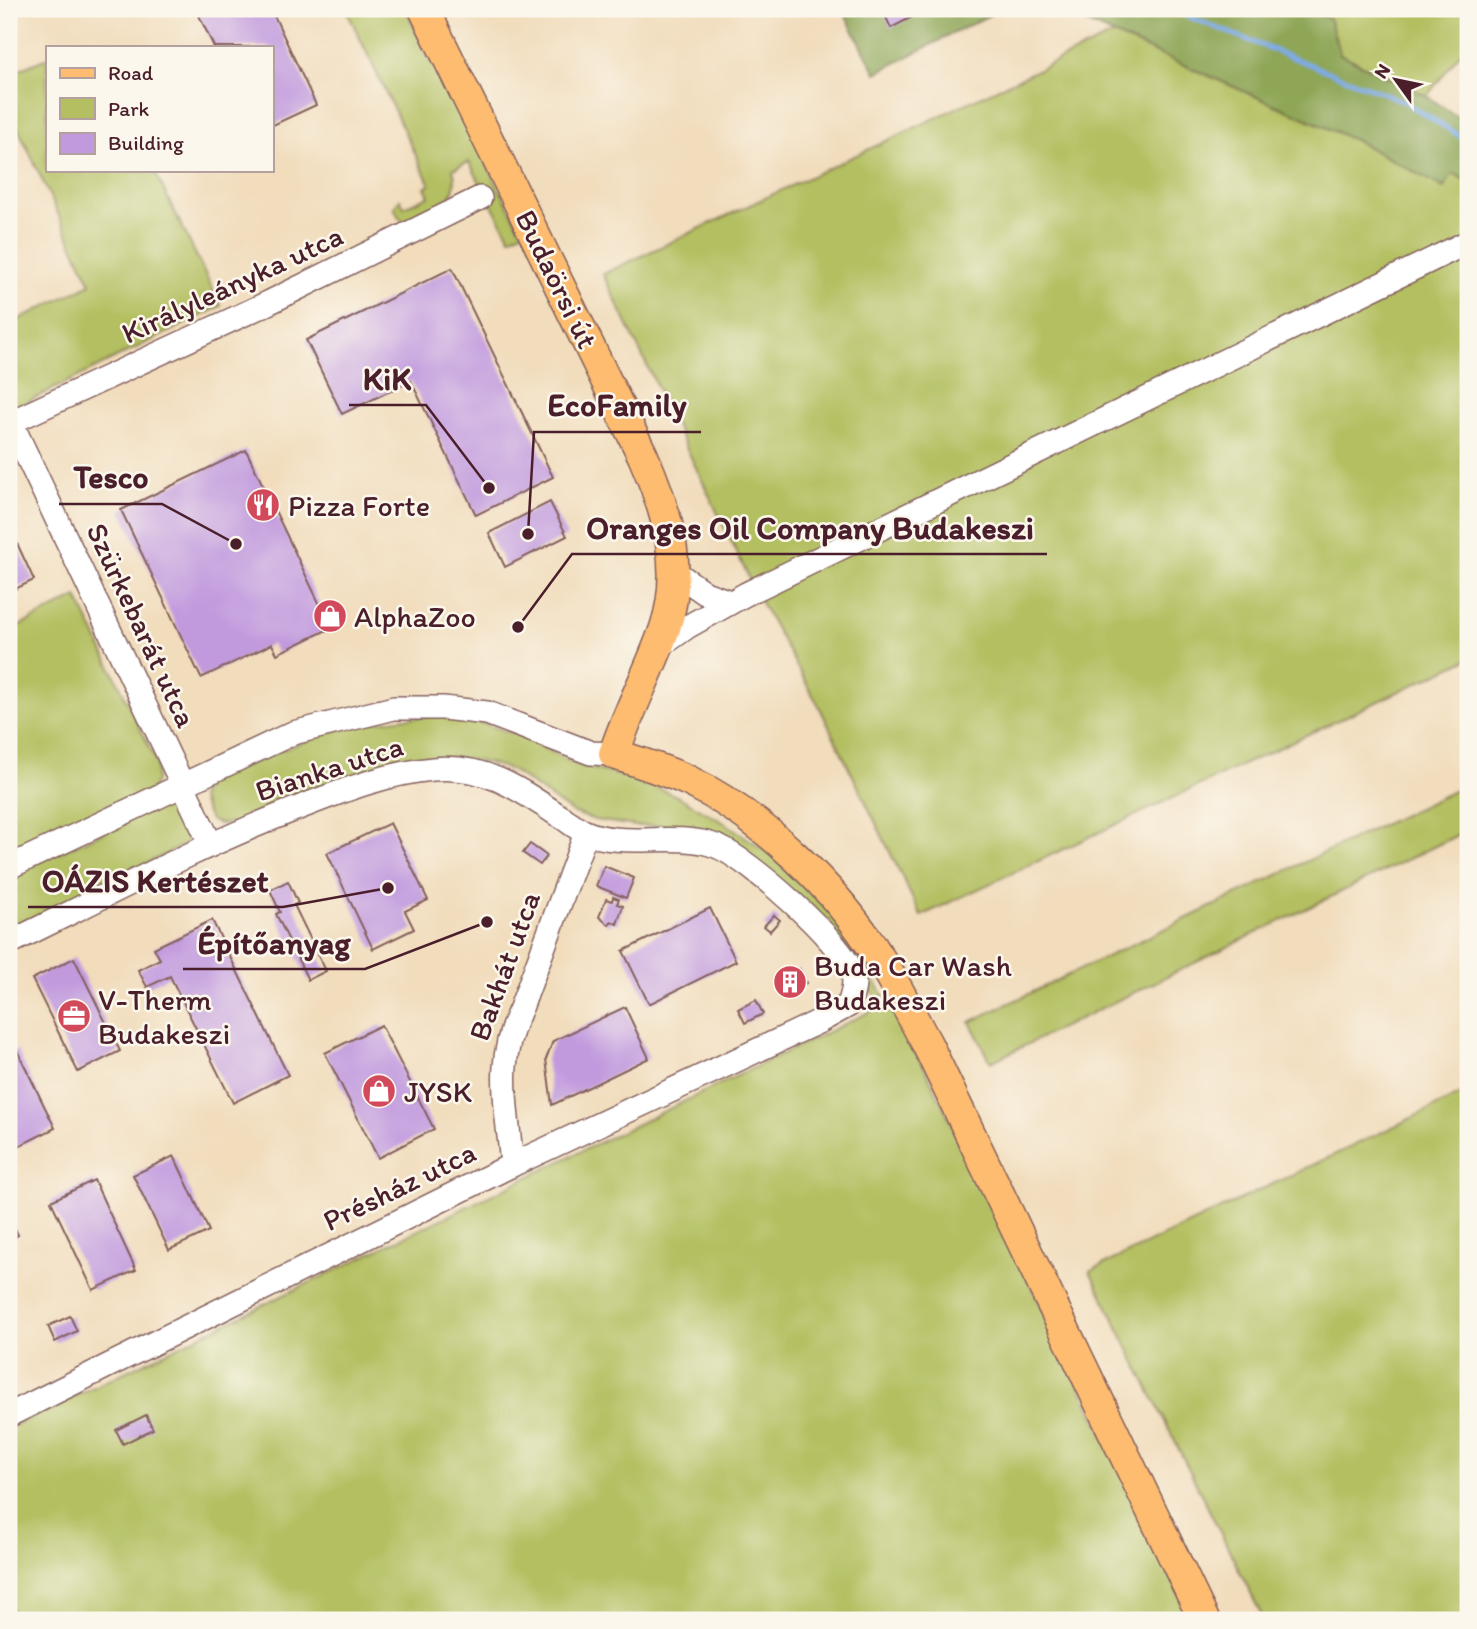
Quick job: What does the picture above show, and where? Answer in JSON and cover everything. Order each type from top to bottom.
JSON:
[{"type":"main road","name":"Budaörsi út","points":[[424,9],[643,456],[666,515],[674,572],[665,627],[614,754]]},
{"type":"main road","points":[[614,754],[690,782],[736,809],[779,842],[811,874],[846,912],[877,954],[927,1044],[1204,1620]]},
{"type":"street","name":"Királyleányka utca","points":[[9,421],[268,303],[480,198]]},
{"type":"street","points":[[656,649],[730,602],[1468,242]]},
{"type":"street","name":"Szürkebarát utca","points":[[9,421],[211,845]]},
{"type":"street","points":[[674,572],[705,593],[730,602]]},
{"type":"street","name":"Bianka utca","points":[[9,867],[293,733],[394,708],[443,708],[487,713],[591,753],[614,754]]},
{"type":"street","name":"Bianka utca","points":[[9,943],[211,845],[340,791],[397,775],[433,769],[474,769],[514,785],[586,833],[641,841],[691,839],[716,846],[766,879],[845,959],[854,976],[849,1005],[820,1021]]},
{"type":"street","name":"Bakhát utca","points":[[512,1165],[503,1065],[508,1032],[521,1008],[586,833]]},
{"type":"street","name":"Présház utca","points":[[9,1415],[512,1165],[820,1021]]},
{"type":"green space","points":[[346,9],[406,9],[426,55],[437,69],[522,232],[510,238],[469,162],[453,169],[453,190],[443,204],[407,222],[400,219],[394,208],[400,199],[404,207],[429,196],[425,187],[430,185]]},
{"type":"green space","points":[[842,9],[1001,9],[876,73]]},
{"type":"green space","points":[[1056,9],[1301,9],[1329,18],[1340,54],[1427,96],[1468,124],[1468,182],[1453,173],[1444,188],[1355,140]]},
{"type":"green space","points":[[1301,9],[1468,9],[1468,43],[1427,96],[1340,54],[1329,18]]},
{"type":"green space","points":[[1114,34],[1355,140],[1444,187],[1453,173],[1468,182],[1468,659],[921,916],[820,708],[758,597],[603,274]]},
{"type":"green space","points":[[46,58],[46,172],[155,172],[221,306],[9,411],[9,324],[91,284],[9,109],[9,74]]},
{"type":"green space","points":[[77,597],[157,763],[156,780],[152,790],[9,860],[9,631]]},
{"type":"green space","points":[[457,715],[521,736],[575,764],[642,781],[679,797],[728,825],[772,855],[835,915],[884,996],[877,999],[843,944],[729,841],[700,828],[680,825],[636,826],[595,820],[572,812],[511,770],[489,763],[450,757],[388,768],[308,791],[239,823],[219,824],[210,820],[200,798],[207,783],[338,730],[382,721]]},
{"type":"green space","points":[[1468,784],[1468,830],[991,1062],[970,1022]]},
{"type":"green space","points":[[166,803],[184,809],[192,826],[186,844],[9,932],[9,876]]},
{"type":"green space","points":[[892,1001],[1194,1620],[17,1620],[9,1603],[9,1428]]},
{"type":"green space","points":[[1468,1091],[1468,1620],[1264,1620],[1090,1271]]},
{"type":"building","points":[[196,9],[271,9],[316,105],[273,125],[273,46],[214,46]]},
{"type":"building","points":[[882,9],[913,9],[916,15],[891,28]]},
{"type":"building","points":[[452,268],[553,477],[476,515],[411,381],[342,414],[306,340]]},
{"type":"building","points":[[246,450],[331,628],[277,654],[272,644],[201,678],[121,510]]},
{"type":"building","points":[[550,502],[567,536],[505,567],[489,533]]},
{"type":"building","points":[[9,526],[34,580],[9,592]]},
{"type":"building","points":[[390,823],[428,900],[405,911],[414,929],[373,949],[327,853]]},
{"type":"building","points":[[530,844],[547,856],[540,865],[523,853]]},
{"type":"building","points":[[604,866],[634,878],[626,898],[596,886]]},
{"type":"building","points":[[288,881],[298,903],[294,905],[326,971],[308,980],[276,914],[280,912],[270,890]]},
{"type":"building","points":[[613,897],[619,899],[617,904],[623,906],[617,924],[611,921],[609,925],[599,917],[606,899],[612,901]]},
{"type":"building","points":[[710,908],[736,961],[649,1004],[623,951]]},
{"type":"building","points":[[774,915],[780,920],[770,931],[764,926]]},
{"type":"building","points":[[212,920],[288,1075],[233,1103],[170,976],[147,987],[138,970],[160,959],[154,948]]},
{"type":"building","points":[[74,958],[120,1051],[78,1072],[32,979]]},
{"type":"building","name":"Buda Car Wash Budakeszi","points":[[799,969],[806,983],[781,995],[774,981]]},
{"type":"building","points":[[756,1000],[763,1014],[745,1023],[738,1009]]},
{"type":"building","points":[[625,1007],[649,1058],[552,1105],[546,1059],[553,1041]]},
{"type":"building","name":"JYSK","points":[[381,1025],[434,1129],[378,1158],[325,1053]]},
{"type":"building","points":[[17,1050],[55,1128],[15,1148],[9,1135],[9,1054]]},
{"type":"building","points":[[174,1156],[209,1231],[169,1250],[133,1175]]},
{"type":"building","points":[[94,1180],[136,1270],[93,1290],[51,1201]]},
{"type":"building","points":[[9,1216],[18,1235],[9,1240]]},
{"type":"building","points":[[70,1316],[77,1331],[55,1342],[48,1326]]},
{"type":"building","points":[[146,1415],[153,1429],[123,1444],[116,1430]]},
{"type":"waterway","points":[[1169,9],[1403,101],[1468,141]]},
{"type":"place","name":"KiK","points":[[489,488]]},
{"type":"place","name":"Pizza Forte","points":[[263,505]]},
{"type":"place","name":"EcoFamily","points":[[528,534]]},
{"type":"place","name":"Tesco","points":[[236,544]]},
{"type":"place","name":"AlphaZoo","points":[[330,616]]},
{"type":"place","name":"Oranges Oil Company Budakeszi","points":[[518,627]]},
{"type":"place","name":"OÁZIS Kertészet","points":[[388,888]]},
{"type":"place","name":"Építőanyag","points":[[487,922]]},
{"type":"place","name":"Buda Car Wash Budakeszi","points":[[790,982]]},
{"type":"place","name":"V-Therm Budakeszi","points":[[74,1016]]},
{"type":"place","name":"JYSK","points":[[379,1091]]}]
